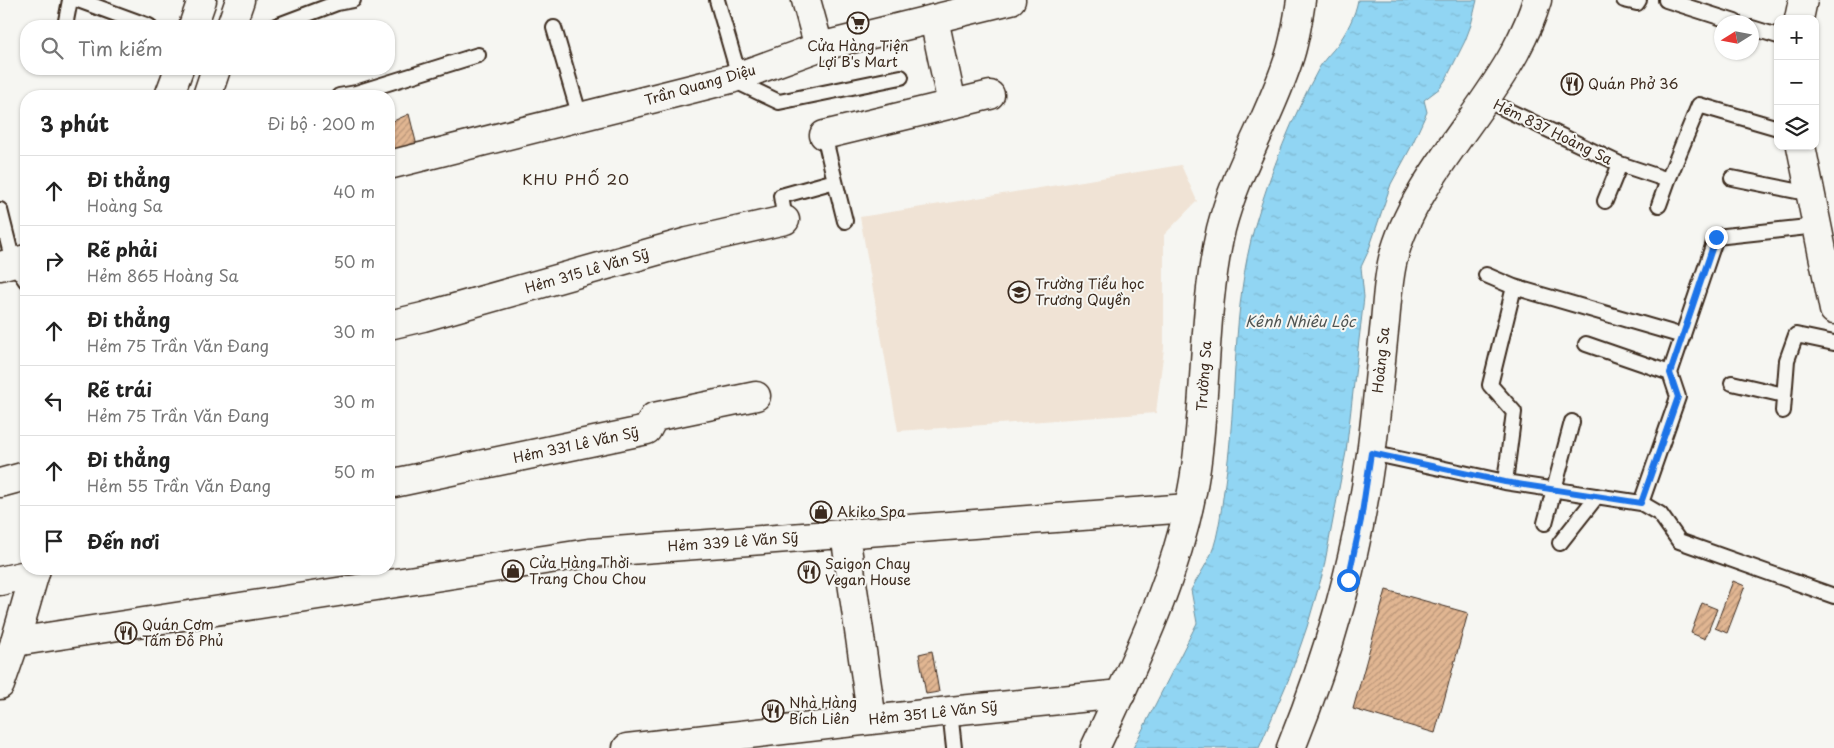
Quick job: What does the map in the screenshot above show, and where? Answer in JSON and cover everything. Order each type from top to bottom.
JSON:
[{"type":"street","points":[[195,20],[202,0]]},
{"type":"street","points":[[233,20],[240,0]]},
{"type":"street","points":[[806,0],[819,46]]},
{"type":"street","name":"Trần Quang Diệu","points":[[395,163],[735,78],[819,46],[1011,0]]},
{"type":"street","name":"Trường Sa","points":[[1095,748],[1121,694],[1165,589],[1188,508],[1196,469],[1214,268],[1222,229],[1233,190],[1288,62],[1297,28],[1301,0]]},
{"type":"street","name":"Hoàng Sa","points":[[1291,748],[1313,690],[1348,580],[1361,520],[1371,453],[1387,297],[1393,259],[1401,235],[1420,197],[1486,100],[1509,62],[1526,30],[1537,0]]},
{"type":"street","points":[[1800,15],[1803,0]]},
{"type":"street","points":[[934,19],[952,104]]},
{"type":"street","points":[[171,90],[177,75]]},
{"type":"street","points":[[209,90],[214,75]]},
{"type":"street","points":[[824,134],[990,95]]},
{"type":"street","points":[[1802,150],[1834,310]]},
{"type":"street","name":"Hẻm 315 Lê Văn Sỹ","points":[[395,324],[688,242],[785,220]]},
{"type":"street","name":"Hẻm 331 Lê Văn Sỹ","points":[[395,483],[647,430],[654,417],[756,396]]},
{"type":"street","points":[[0,482],[20,477]]},
{"type":"street","name":"Hẻm 339 Lê Văn Sỹ","points":[[15,642],[589,553],[1188,508]]},
{"type":"street","points":[[846,534],[872,720]]},
{"type":"street","points":[[0,581],[22,575]]},
{"type":"street","points":[[0,685],[35,575]]},
{"type":"street","name":"Hẻm 351 Lê Văn Sỹ","points":[[627,748],[950,711],[1121,694]]},
{"type":"lane","points":[[66,20],[70,0]]},
{"type":"lane","points":[[78,0],[133,20]]},
{"type":"lane","points":[[292,20],[337,3],[353,0]]},
{"type":"lane","points":[[718,0],[735,78],[772,100],[779,102],[901,77]]},
{"type":"lane","points":[[1624,0],[1637,3],[1639,0]]},
{"type":"lane","points":[[1666,0],[1714,15]]},
{"type":"lane","points":[[554,28],[580,117]]},
{"type":"lane","points":[[1759,30],[1774,35]]},
{"type":"lane","points":[[363,90],[478,55]]},
{"type":"lane","name":"Hẻm 837 Hoàng Sa","points":[[1486,100],[1620,164],[1668,180]]},
{"type":"lane","points":[[1659,205],[1698,105],[1774,127]]},
{"type":"lane","points":[[824,134],[845,221]]},
{"type":"lane","points":[[1605,201],[1620,164]]},
{"type":"lane","points":[[1732,178],[1811,194]]},
{"type":"lane","points":[[785,220],[781,196],[835,181]]},
{"type":"lane","points":[[0,210],[16,267]]},
{"type":"lane","points":[[1641,503],[1678,397],[1670,373],[1716,237],[1817,226]]},
{"type":"lane","points":[[1486,275],[1514,287],[1683,336]]},
{"type":"lane","points":[[1505,482],[1514,412],[1490,385],[1514,287]]},
{"type":"lane","points":[[1783,411],[1787,360],[1796,335],[1834,343]]},
{"type":"lane","points":[[1586,344],[1670,373]]},
{"type":"lane","points":[[1732,383],[1784,395]]},
{"type":"lane","points":[[1545,523],[1572,422]]},
{"type":"lane","points":[[1371,453],[1505,482],[1641,503],[1660,514],[1679,541],[1834,596]]},
{"type":"lane","points":[[1560,544],[1597,496]]},
{"type":"lane","points":[[950,711],[954,748]]},
{"type":"shaded area","name":"Trường Tiểu học Trương Quyền","points":[[1181,165],[1197,201],[1164,235],[1164,348],[1156,413],[898,431],[860,217]]},
{"type":"water","name":"Kênh Nhiêu Lộc","points":[[1358,0],[1477,0],[1465,41],[1446,79],[1440,88],[1424,100],[1427,112],[1391,184],[1361,267],[1364,297],[1346,452],[1323,572],[1307,627],[1290,676],[1259,748],[1133,748],[1197,623],[1191,590],[1211,554],[1220,519],[1232,419],[1238,321],[1247,257],[1255,225],[1275,164],[1291,125],[1321,65],[1347,29]]},
{"type":"building","points":[[409,114],[417,146],[395,152],[395,120]]},
{"type":"building","points":[[1733,581],[1745,586],[1727,633],[1715,628]]},
{"type":"building","points":[[1386,590],[1468,613],[1435,733],[1353,709]]},
{"type":"building","points":[[1702,603],[1717,609],[1705,639],[1691,633]]},
{"type":"building","points":[[932,651],[939,692],[926,694],[919,654]]},
{"type":"place","name":"Cửa Hàng Tiện Lợi B's Mart","points":[[858,23]]},
{"type":"place","name":"Quán Phở 36","points":[[1572,84]]},
{"type":"place","name":"Trường Tiểu học Trương Quyền","points":[[1019,292]]},
{"type":"place","name":"Akiko Spa","points":[[821,512]]},
{"type":"place","name":"Cửa Hàng Thời Trang Chou Chou","points":[[513,571]]},
{"type":"place","name":"Saigon Chay Vegan House","points":[[809,572]]},
{"type":"place","name":"Quán Cơm Tấm Đỗ Phủ","points":[[126,633]]},
{"type":"place","name":"Nhà Hàng Bích Liên","points":[[773,711]]},
{"type":"district","name":"KHU PHỐ 20","points":[[576,180]]},
{"type":"route","points":[[1348,580],[1361,520],[1371,453],[1505,482],[1641,503],[1678,397],[1670,373],[1716,237]]}]
